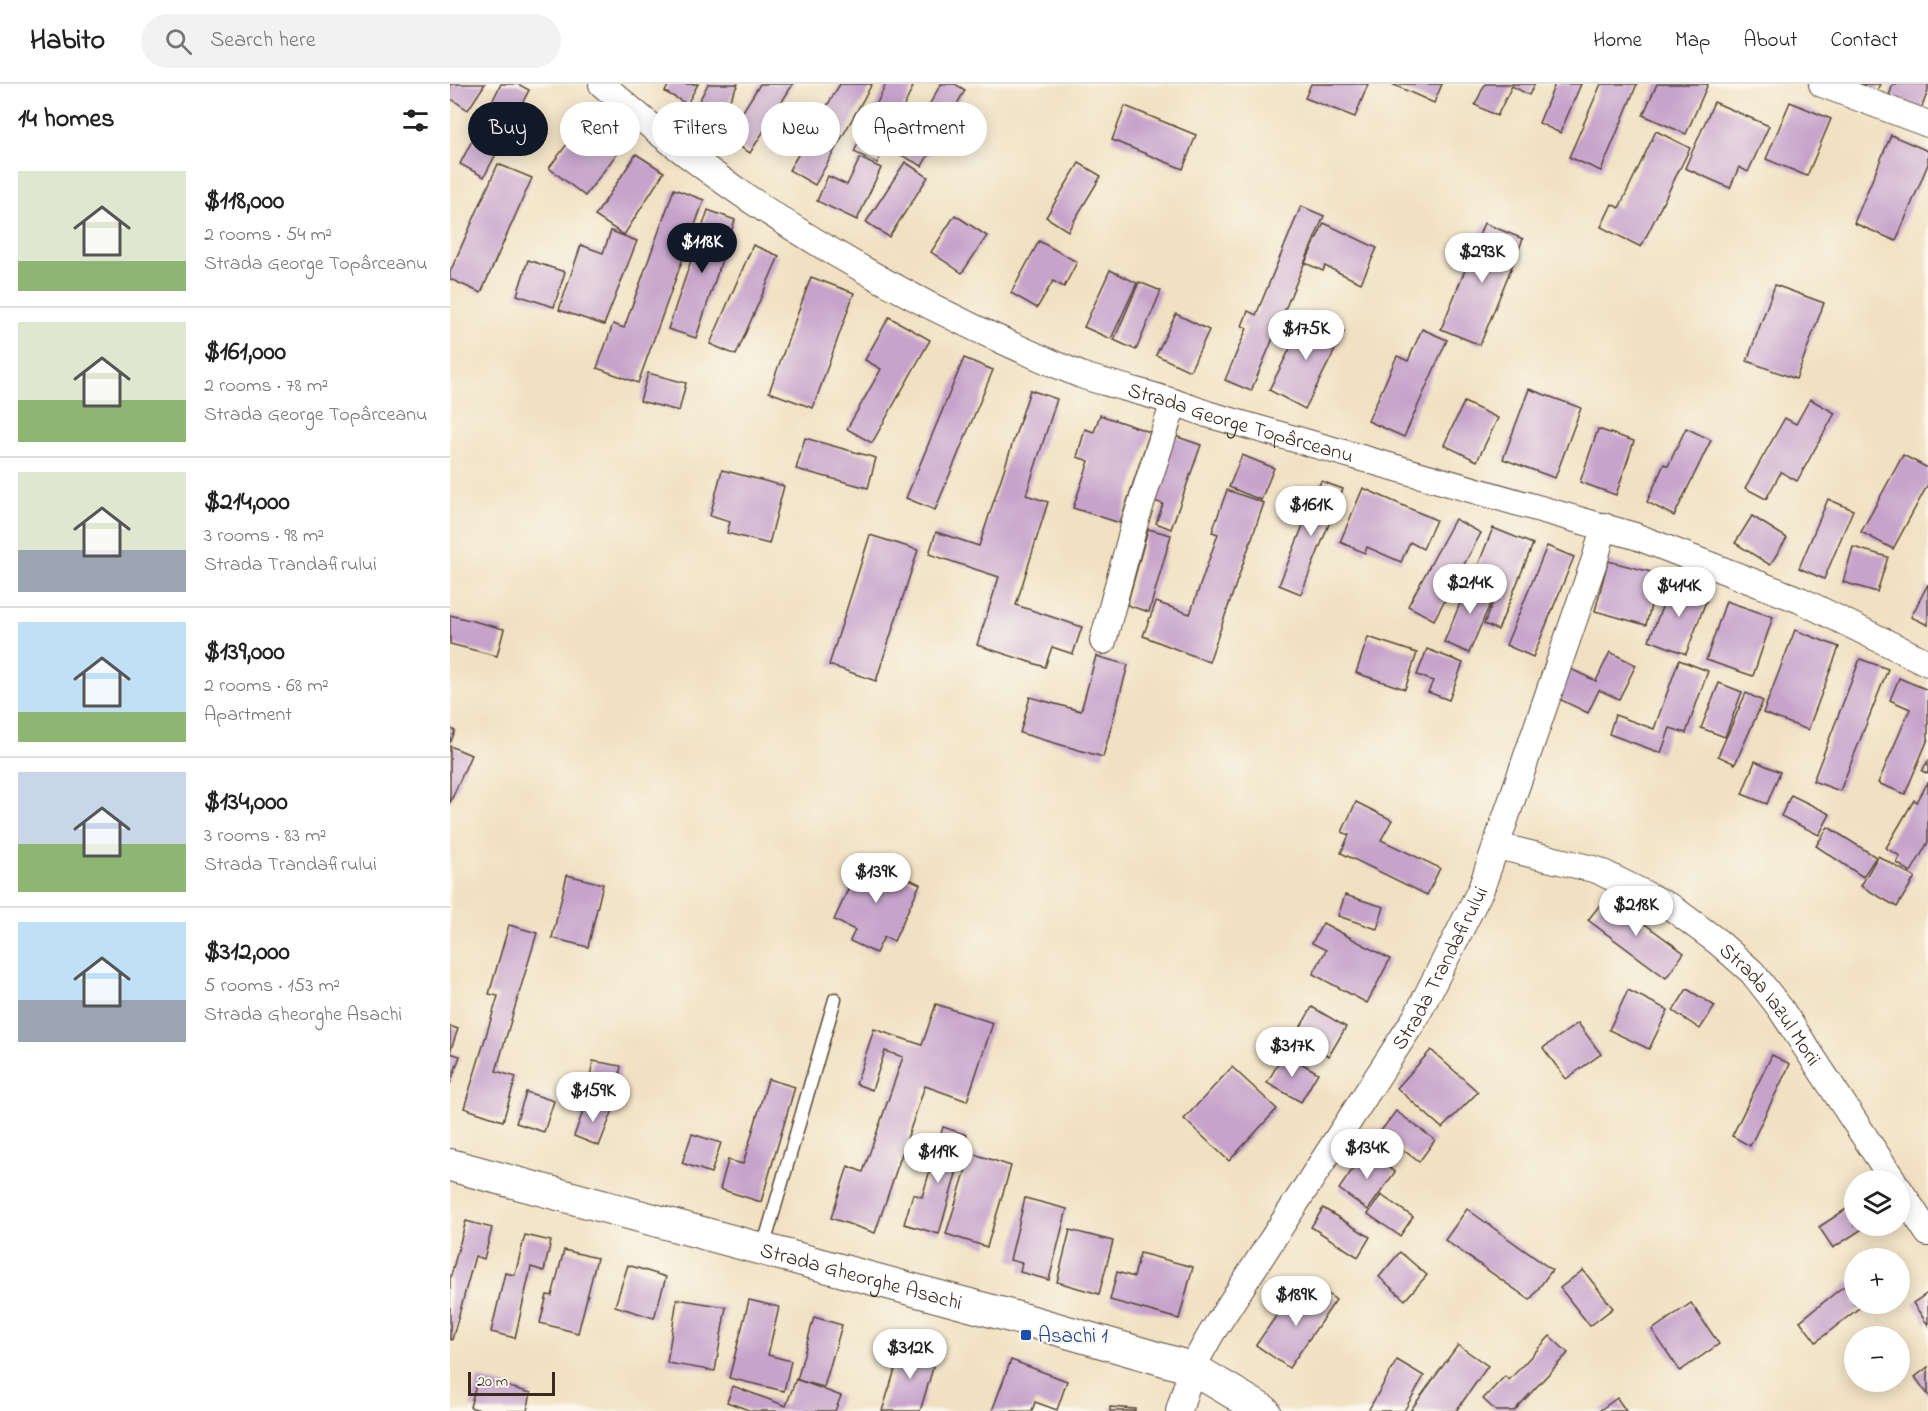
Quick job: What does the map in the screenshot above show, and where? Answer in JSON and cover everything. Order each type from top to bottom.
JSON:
[{"type":"street","name":"Strada George Topârceanu","points":[[603,84],[625,104],[729,185],[906,294],[989,334],[1084,375],[1207,414],[1604,526],[1800,600],[1928,663]]},
{"type":"street","points":[[1822,84],[1928,124]]},
{"type":"street","points":[[1103,641],[1135,522],[1174,402]]},
{"type":"street","name":"Strada Trandafirului","points":[[1179,1411],[1192,1368],[1217,1324],[1416,1017],[1481,889],[1596,556],[1604,526]]},
{"type":"street","name":"Strada Iazul Morii","points":[[1497,846],[1597,870],[1671,908],[1718,942],[1752,972],[1780,1008],[1886,1170]]},
{"type":"street","name":"Strada Gheorghe Asachi","points":[[450,1165],[1029,1321],[1192,1368],[1264,1411]]},
{"type":"street","points":[[1910,1206],[1928,1233]]},
{"type":"lane","points":[[763,1249],[835,999]]},
{"type":"building","points":[[450,84],[485,84],[473,102],[468,102],[468,110],[450,98]]},
{"type":"building","points":[[501,84],[518,84],[529,90],[523,102],[492,102]]},
{"type":"building","points":[[669,84],[698,84],[688,102],[683,102],[665,92]]},
{"type":"building","points":[[708,84],[738,84],[729,102],[699,102]]},
{"type":"building","points":[[760,84],[793,84],[782,102],[761,102],[761,135],[750,153],[749,152],[749,102]]},
{"type":"building","points":[[840,84],[872,84],[862,102],[852,102],[852,119],[840,141],[840,102],[829,102]]},
{"type":"building","points":[[886,84],[906,84],[913,87],[906,102],[878,102]]},
{"type":"building","points":[[941,84],[955,84],[965,90],[958,102],[931,102]]},
{"type":"building","points":[[1311,84],[1368,84],[1355,117],[1305,98]]},
{"type":"building","points":[[1392,84],[1442,84],[1434,103]]},
{"type":"building","points":[[1485,84],[1535,84],[1529,95],[1512,86],[1497,116],[1475,105]]},
{"type":"building","points":[[1555,84],[1581,84],[1560,133],[1539,123]]},
{"type":"building","points":[[1601,84],[1637,84],[1601,171],[1569,157]]},
{"type":"building","points":[[1657,84],[1708,84],[1686,134],[1643,115]]},
{"type":"building","points":[[1855,84],[1880,84],[1876,93]]},
{"type":"building","points":[[1893,84],[1928,84],[1928,91],[1921,109],[1889,96]]},
{"type":"building","points":[[1714,102],[1769,126],[1748,172],[1739,167],[1730,188],[1685,168]]},
{"type":"building","points":[[1790,102],[1831,119],[1807,176],[1766,159]]},
{"type":"building","points":[[1125,106],[1196,135],[1183,169],[1112,140]]},
{"type":"building","points":[[1656,131],[1690,148],[1641,247],[1601,227],[1612,204],[1619,208]]},
{"type":"building","points":[[1891,135],[1928,151],[1928,164],[1896,241],[1854,223]]},
{"type":"building","points":[[468,148],[468,156],[495,156],[484,177],[460,164]]},
{"type":"building","points":[[560,153],[560,156],[615,156],[585,196],[549,168]]},
{"type":"building","points":[[635,156],[639,156],[664,172],[624,235],[595,216]]},
{"type":"building","points":[[797,156],[831,156],[815,185],[789,170]]},
{"type":"building","points":[[862,156],[880,156],[877,163]]},
{"type":"building","points":[[903,156],[928,156],[922,166]]},
{"type":"building","points":[[860,158],[881,168],[857,220],[817,201],[828,176],[847,185]]},
{"type":"building","points":[[905,162],[928,177],[889,237],[866,222]]},
{"type":"building","points":[[1079,163],[1101,176],[1068,231],[1046,217]]},
{"type":"building","points":[[498,164],[532,178],[481,293],[450,279],[450,272]]},
{"type":"building","points":[[674,189],[704,200],[638,383],[597,368],[613,324],[624,328]]},
{"type":"building","points":[[1301,206],[1324,216],[1251,391],[1225,380],[1247,328],[1242,326],[1248,311],[1256,315]]},
{"type":"building","points":[[708,210],[735,220],[696,338],[668,329]]},
{"type":"building","points":[[955,215],[987,236],[962,273],[931,252]]},
{"type":"building","points":[[1324,223],[1377,248],[1361,283],[1325,266],[1323,271],[1305,263]]},
{"type":"building","points":[[1484,223],[1523,239],[1480,345],[1441,329]]},
{"type":"building","points":[[611,231],[637,241],[604,325],[559,310],[581,245],[603,253]]},
{"type":"building","points":[[1039,241],[1077,262],[1064,287],[1053,281],[1037,308],[1011,293]]},
{"type":"building","points":[[753,245],[779,256],[736,355],[710,344]]},
{"type":"building","points":[[528,260],[565,272],[554,307],[517,295]]},
{"type":"building","points":[[1110,270],[1137,283],[1111,339],[1084,327]]},
{"type":"building","points":[[811,277],[854,293],[813,408],[769,392]]},
{"type":"building","points":[[1139,282],[1161,291],[1136,350],[1114,340]]},
{"type":"building","points":[[1775,285],[1824,303],[1796,379],[1747,361]]},
{"type":"building","points":[[1308,313],[1344,332],[1305,409],[1269,390]]},
{"type":"building","points":[[1176,314],[1209,330],[1190,371],[1156,355]]},
{"type":"building","points":[[889,317],[930,340],[872,443],[847,429],[881,369],[865,360]]},
{"type":"building","points":[[1422,329],[1447,340],[1404,437],[1368,421],[1397,356],[1408,361]]},
{"type":"building","points":[[964,358],[993,370],[935,510],[906,498]]},
{"type":"building","points":[[648,373],[686,383],[679,411],[640,401]]},
{"type":"building","points":[[1529,389],[1581,408],[1555,478],[1503,459]]},
{"type":"building","points":[[1030,390],[1057,399],[1026,495],[1048,502],[1016,605],[1082,627],[1073,654],[1052,647],[1045,667],[977,645],[999,577],[929,554],[936,532],[979,546]]},
{"type":"building","points":[[1810,399],[1835,413],[1797,481],[1781,472],[1766,499],[1745,488],[1785,418],[1796,424]]},
{"type":"building","points":[[1464,402],[1498,418],[1477,461],[1444,445]]},
{"type":"building","points":[[1100,415],[1150,432],[1120,523],[1073,508],[1089,461],[1077,457],[1085,429],[1094,432]]},
{"type":"building","points":[[1686,428],[1711,440],[1674,516],[1647,502],[1664,464],[1668,466]]},
{"type":"building","points":[[1598,429],[1634,441],[1616,495],[1580,482]]},
{"type":"building","points":[[1175,436],[1201,445],[1171,529],[1156,523],[1163,504],[1152,500]]},
{"type":"building","points":[[805,438],[876,458],[868,488],[796,469]]},
{"type":"building","points":[[1242,455],[1274,468],[1261,500],[1229,487]]},
{"type":"building","points":[[1903,455],[1928,468],[1928,484],[1893,549],[1861,532]]},
{"type":"building","points":[[722,470],[784,486],[769,544],[727,533],[730,522],[710,516]]},
{"type":"building","points":[[1321,481],[1343,489],[1301,594],[1279,585]]},
{"type":"building","points":[[1363,488],[1436,520],[1423,549],[1410,542],[1401,562],[1367,547],[1365,553],[1340,542]]},
{"type":"building","points":[[1227,490],[1264,503],[1209,662],[1143,636],[1156,602],[1190,614],[1218,534],[1212,532]]},
{"type":"building","points":[[1828,499],[1853,510],[1824,579],[1799,568]]},
{"type":"building","points":[[1752,516],[1787,538],[1770,565],[1735,543]]},
{"type":"building","points":[[1455,519],[1481,533],[1434,620],[1408,606]]},
{"type":"building","points":[[1493,528],[1533,544],[1498,630],[1484,624],[1499,586],[1474,575]]},
{"type":"building","points":[[1148,529],[1171,535],[1149,612],[1127,605]]},
{"type":"building","points":[[870,535],[918,550],[876,681],[829,665]]},
{"type":"building","points":[[1547,546],[1574,557],[1533,657],[1506,645]]},
{"type":"building","points":[[1853,547],[1888,557],[1877,592],[1843,582]]},
{"type":"building","points":[[1608,561],[1659,574],[1646,625],[1595,611]]},
{"type":"building","points":[[1471,577],[1497,588],[1469,653],[1444,642]]},
{"type":"building","points":[[1672,582],[1708,596],[1686,654],[1649,640]]},
{"type":"building","points":[[1928,584],[1928,625],[1911,617]]},
{"type":"building","points":[[1726,601],[1773,617],[1753,676],[1706,660]]},
{"type":"building","points":[[450,615],[504,629],[497,656],[450,644]]},
{"type":"building","points":[[1795,630],[1839,647],[1808,730],[1763,713]]},
{"type":"building","points":[[1368,637],[1417,653],[1405,689],[1356,673]]},
{"type":"building","points":[[1427,649],[1463,663],[1449,700],[1428,692],[1433,681],[1417,675]]},
{"type":"building","points":[[1610,652],[1636,665],[1619,699],[1599,690],[1588,713],[1557,698],[1571,669],[1596,681]]},
{"type":"building","points":[[1096,656],[1128,665],[1103,757],[1020,733],[1030,697],[1081,711]]},
{"type":"building","points":[[1860,659],[1888,669],[1840,791],[1813,781]]},
{"type":"building","points":[[1679,660],[1708,671],[1686,733],[1670,728],[1661,753],[1609,734],[1615,715],[1654,729]]},
{"type":"building","points":[[1899,678],[1928,690],[1928,739],[1905,794],[1878,783],[1910,709],[1890,700]]},
{"type":"building","points":[[1719,683],[1742,692],[1725,737],[1701,728]]},
{"type":"building","points":[[1746,693],[1763,701],[1735,764],[1718,756]]},
{"type":"building","points":[[450,728],[455,731],[450,743]]},
{"type":"building","points":[[450,746],[471,755],[450,803]]},
{"type":"building","points":[[1755,761],[1780,772],[1767,804],[1742,794]]},
{"type":"building","points":[[1928,761],[1928,774],[1922,771]]},
{"type":"building","points":[[1928,782],[1928,842],[1911,872],[1897,863],[1900,856],[1886,848],[1914,800],[1917,802]]},
{"type":"building","points":[[1791,795],[1830,814],[1819,835],[1781,816]]},
{"type":"building","points":[[1356,802],[1392,820],[1381,840],[1440,868],[1427,895],[1341,853],[1349,835],[1342,832]]},
{"type":"building","points":[[1828,827],[1876,857],[1863,877],[1816,846]]},
{"type":"building","points":[[1878,856],[1915,877],[1897,907],[1861,886]]},
{"type":"building","points":[[863,857],[920,884],[894,941],[884,937],[876,953],[850,941],[855,930],[834,920]]},
{"type":"building","points":[[567,875],[603,884],[588,947],[552,938]]},
{"type":"building","points":[[1345,895],[1384,907],[1377,929],[1338,916]]},
{"type":"building","points":[[1607,896],[1684,953],[1666,978],[1588,920]]},
{"type":"building","points":[[1323,923],[1390,959],[1367,1003],[1313,974],[1326,950],[1312,943]]},
{"type":"building","points":[[509,925],[537,933],[496,1071],[516,1077],[503,1121],[464,1108],[498,996],[489,994]]},
{"type":"building","points":[[1687,989],[1715,1006],[1700,1029],[1673,1011]]},
{"type":"building","points":[[1628,990],[1668,1010],[1649,1049],[1609,1030]]},
{"type":"building","points":[[936,1004],[993,1023],[967,1101],[925,1086],[875,1233],[831,1218],[848,1166],[863,1172],[903,1057],[885,1051],[872,1090],[856,1084],[874,1029],[922,1045]]},
{"type":"building","points":[[1312,1007],[1346,1027],[1329,1056],[1295,1037]]},
{"type":"building","points":[[1578,1023],[1601,1054],[1566,1079],[1543,1048]]},
{"type":"building","points":[[450,1026],[458,1029],[450,1052]]},
{"type":"building","points":[[1431,1050],[1478,1092],[1442,1128],[1397,1088]]},
{"type":"building","points":[[450,1053],[460,1056],[450,1084]]},
{"type":"building","points":[[1284,1053],[1318,1073],[1301,1102],[1267,1083]]},
{"type":"building","points":[[1772,1055],[1790,1064],[1750,1146],[1732,1136]]},
{"type":"building","points":[[593,1061],[621,1066],[615,1104],[586,1098]]},
{"type":"building","points":[[1232,1067],[1277,1109],[1229,1161],[1184,1119]]},
{"type":"building","points":[[768,1079],[795,1087],[761,1202],[720,1189],[728,1160],[743,1164]]},
{"type":"building","points":[[526,1092],[554,1101],[544,1132],[516,1123]]},
{"type":"building","points":[[587,1101],[613,1110],[599,1146],[574,1136]]},
{"type":"building","points":[[1396,1111],[1435,1140],[1419,1162],[1380,1132]]},
{"type":"building","points":[[943,1127],[967,1135],[939,1234],[904,1224],[913,1194],[922,1197]]},
{"type":"building","points":[[692,1134],[721,1143],[711,1173],[682,1163]]},
{"type":"building","points":[[1365,1151],[1395,1172],[1368,1210],[1339,1189]]},
{"type":"building","points":[[971,1153],[1011,1166],[987,1247],[946,1234]]},
{"type":"building","points":[[1381,1195],[1413,1217],[1400,1236],[1368,1214]]},
{"type":"building","points":[[1025,1198],[1067,1209],[1049,1280],[1020,1272],[1022,1263],[1010,1260]]},
{"type":"building","points":[[1323,1208],[1370,1237],[1358,1257],[1311,1227]]},
{"type":"building","points":[[1467,1209],[1552,1270],[1530,1300],[1445,1240]]},
{"type":"building","points":[[1844,1211],[1844,1236],[1852,1236],[1833,1248],[1819,1227]]},
{"type":"building","points":[[466,1221],[492,1228],[484,1259],[475,1256],[452,1340],[450,1339],[450,1279]]},
{"type":"building","points":[[1070,1230],[1113,1241],[1099,1294],[1057,1282]]},
{"type":"building","points":[[525,1235],[551,1241],[544,1271],[531,1267],[515,1338],[491,1332],[505,1273],[515,1275]]},
{"type":"building","points":[[564,1250],[597,1258],[578,1333],[540,1323],[547,1295],[552,1296]]},
{"type":"building","points":[[1400,1252],[1427,1275],[1405,1300],[1379,1277]]},
{"type":"building","points":[[1140,1253],[1193,1267],[1179,1319],[1110,1300],[1117,1272],[1134,1277]]},
{"type":"building","points":[[628,1265],[666,1277],[654,1318],[615,1306]]},
{"type":"building","points":[[1583,1270],[1613,1308],[1590,1326],[1560,1288]]},
{"type":"building","points":[[1314,1284],[1336,1300],[1289,1368],[1256,1345],[1283,1306],[1294,1313]]},
{"type":"building","points":[[1844,1286],[1844,1314],[1851,1314],[1816,1342],[1800,1321]]},
{"type":"building","points":[[1928,1293],[1928,1325],[1913,1303]]},
{"type":"building","points":[[677,1299],[726,1307],[715,1371],[667,1363]]},
{"type":"building","points":[[749,1300],[779,1307],[768,1355],[791,1361],[784,1391],[729,1378]]},
{"type":"building","points":[[1691,1303],[1719,1344],[1680,1371],[1652,1330]]},
{"type":"building","points":[[814,1317],[842,1325],[824,1387],[797,1380]]},
{"type":"building","points":[[1550,1336],[1568,1353],[1514,1411],[1496,1411],[1483,1399],[1505,1376],[1509,1380]]},
{"type":"building","points":[[903,1344],[937,1355],[920,1411],[882,1411]]},
{"type":"building","points":[[1458,1345],[1488,1366],[1456,1411],[1410,1411]]},
{"type":"building","points":[[1011,1360],[1067,1381],[1057,1410],[1035,1402],[1032,1411],[992,1411]]},
{"type":"building","points":[[1397,1360],[1424,1376],[1404,1411],[1368,1411]]},
{"type":"building","points":[[1928,1367],[1928,1395],[1915,1377]]},
{"type":"building","points":[[478,1378],[531,1393],[527,1411],[483,1411],[470,1407]]},
{"type":"building","points":[[796,1379],[841,1396],[835,1411],[751,1411],[727,1402],[733,1386],[786,1406]]},
{"type":"building","points":[[1617,1398],[1626,1411],[1599,1411]]},
{"type":"building","points":[[1110,1407],[1135,1409],[1135,1411],[1110,1411]]},
{"type":"place","name":"Asachi 1","points":[[1026,1335]]}]
